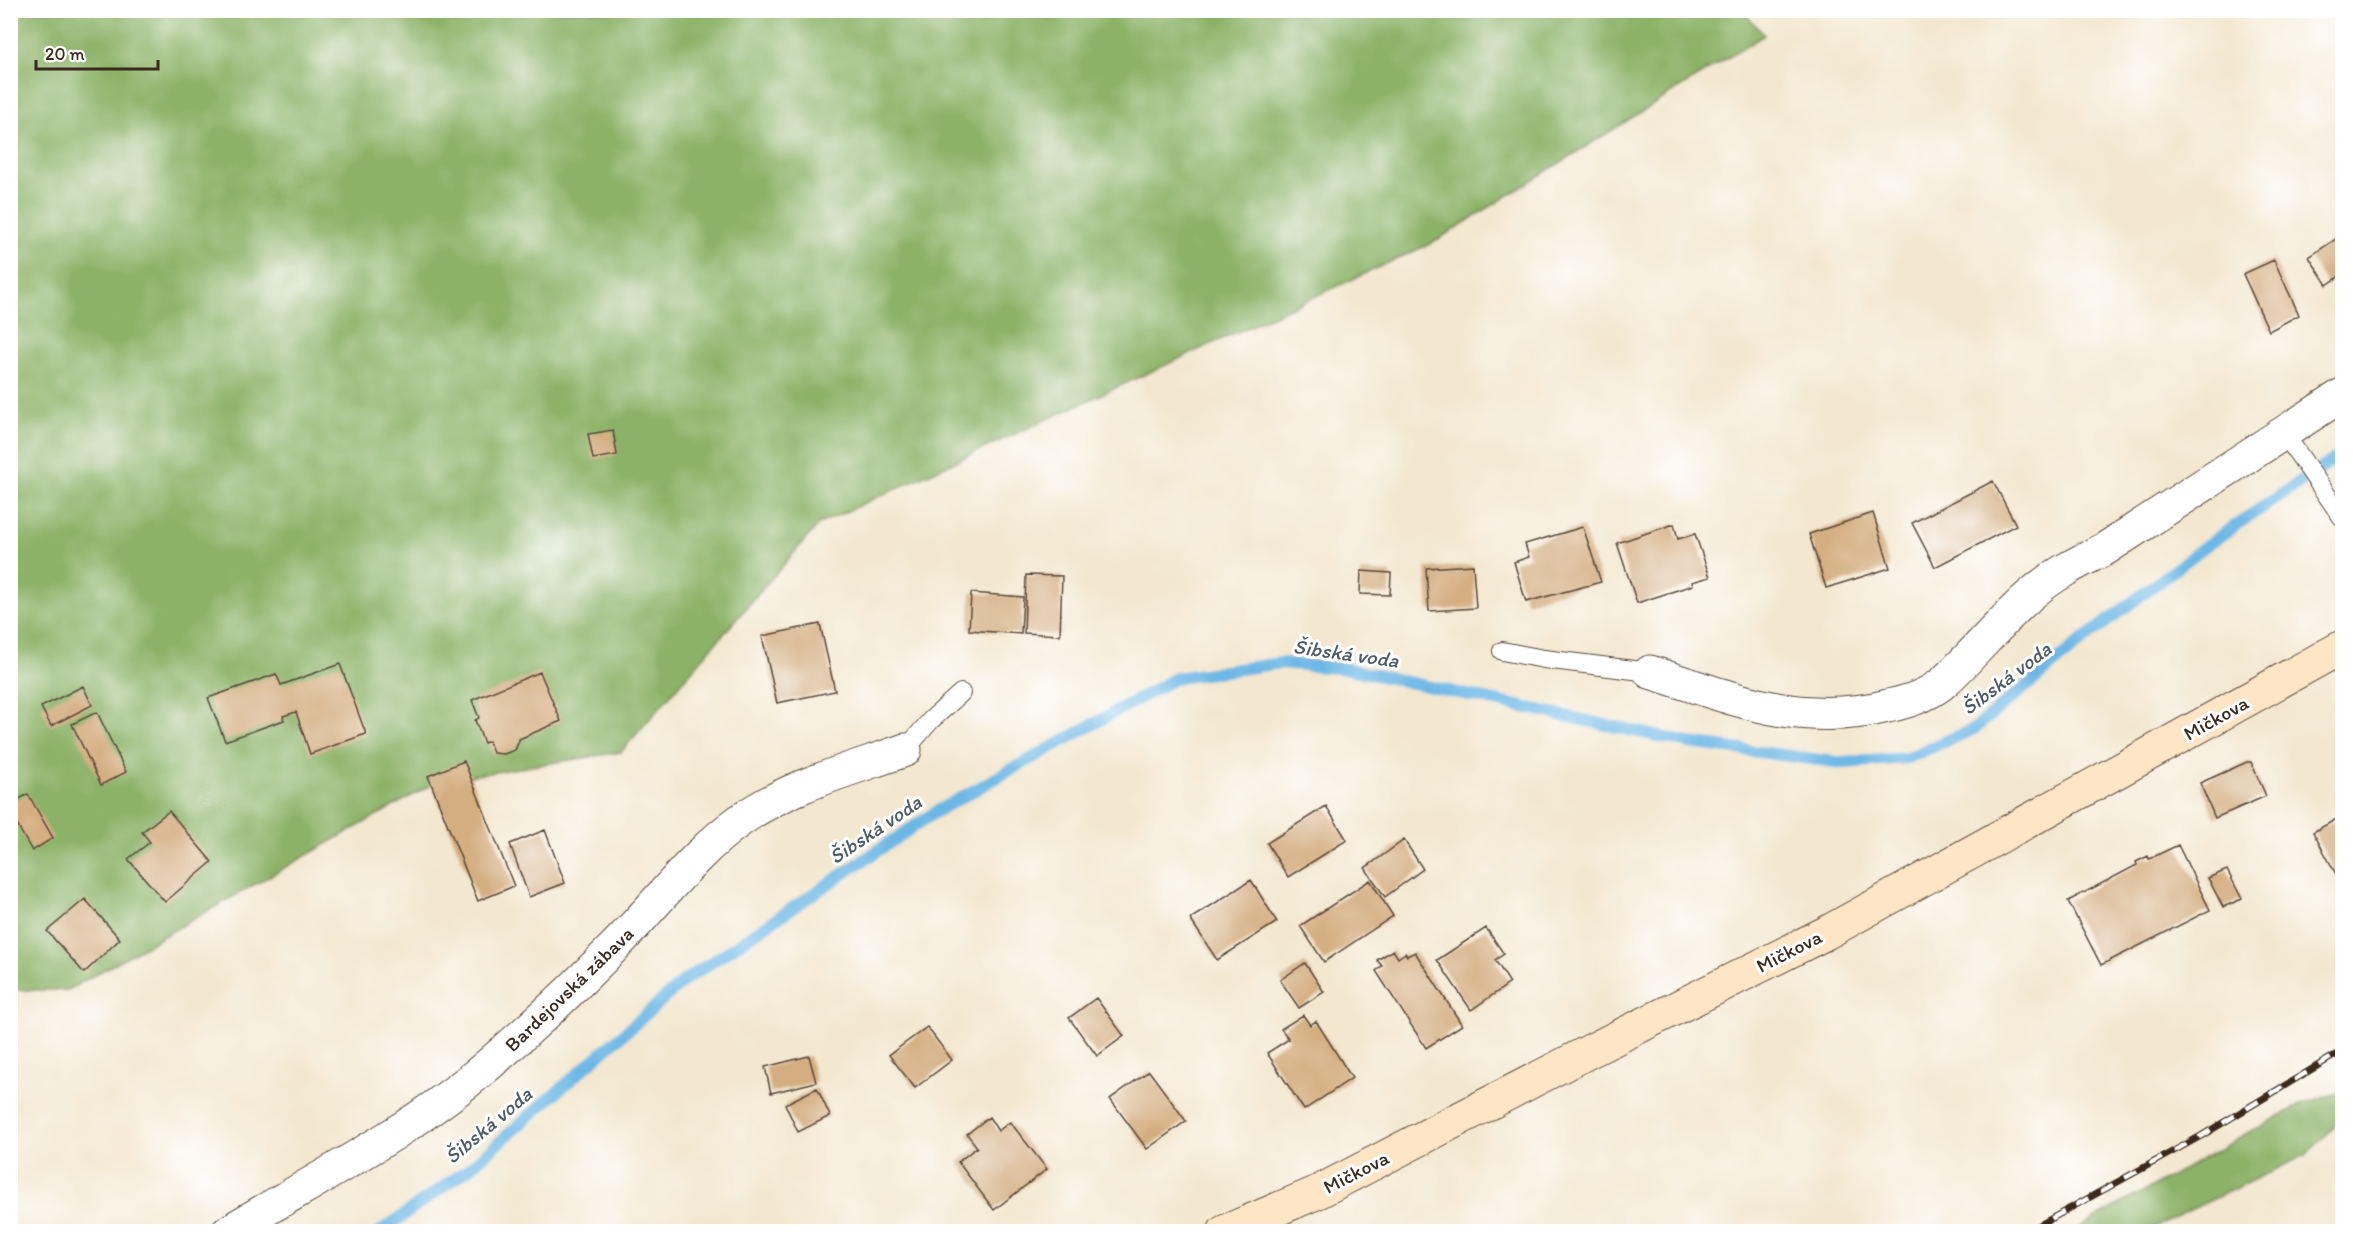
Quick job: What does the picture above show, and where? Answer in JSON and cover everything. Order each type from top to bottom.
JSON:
[{"type":"main road","name":"Mičkova","points":[[1224,1232],[1318,1191],[1590,1050],[1826,933],[2343,647]]},
{"type":"street","points":[[1650,672],[1773,710],[1814,715],[1861,713],[1906,702],[1943,683],[2029,596],[2066,568],[2105,549],[2290,442],[2343,394]]},
{"type":"street","name":"Bardejovská zábava","points":[[228,1232],[402,1128],[486,1067],[517,1041],[621,940],[691,863],[741,819],[779,796],[905,750]]},
{"type":"lane","points":[[2290,442],[2343,517]]},
{"type":"lane","points":[[1502,651],[1544,659],[1650,672]]},
{"type":"lane","points":[[905,750],[931,720],[961,693]]},
{"type":"green space","points":[[1742,10],[1764,35],[1434,242],[819,524],[621,752],[438,781],[68,990],[11,990],[11,11]]},
{"type":"green space","points":[[2342,1092],[2342,1119],[2306,1155],[2146,1231],[2072,1231],[2303,1103]]},
{"type":"building","points":[[2342,235],[2342,281],[2340,276],[2327,285],[2309,257]]},
{"type":"building","points":[[2274,260],[2299,315],[2269,331],[2243,274]]},
{"type":"building","points":[[613,430],[617,455],[593,459],[588,434]]},
{"type":"building","points":[[1993,481],[2016,525],[1935,567],[1912,523]]},
{"type":"building","points":[[1873,513],[1890,568],[1826,588],[1809,534]]},
{"type":"building","points":[[1674,524],[1678,539],[1695,534],[1710,577],[1692,582],[1693,585],[1637,603],[1617,543]]},
{"type":"building","points":[[1583,527],[1601,582],[1526,602],[1514,562],[1529,557],[1525,544]]},
{"type":"building","points":[[1473,565],[1476,608],[1429,611],[1426,568]]},
{"type":"building","points":[[1361,571],[1391,573],[1390,595],[1360,594]]},
{"type":"building","points":[[1026,575],[1062,576],[1060,635],[1024,633]]},
{"type":"building","points":[[971,593],[1023,597],[1021,634],[969,630]]},
{"type":"building","points":[[820,624],[835,691],[777,703],[762,636]]},
{"type":"building","points":[[340,664],[366,734],[310,754],[296,712],[283,716],[284,720],[225,741],[208,698],[276,674],[281,685]]},
{"type":"building","points":[[540,672],[561,721],[519,739],[515,750],[504,754],[493,753],[489,741],[484,743],[475,720],[479,718],[472,700]]},
{"type":"building","points":[[83,686],[92,705],[51,726],[41,707]]},
{"type":"building","points":[[97,712],[126,772],[101,785],[72,724]]},
{"type":"building","points":[[464,761],[514,886],[478,901],[428,776]]},
{"type":"building","points":[[2251,762],[2266,796],[2215,818],[2200,783]]},
{"type":"building","points":[[28,794],[53,838],[32,851],[10,812],[10,804]]},
{"type":"building","points":[[1326,806],[1347,840],[1288,877],[1267,843]]},
{"type":"building","points":[[169,811],[212,862],[165,902],[128,859],[150,842],[142,832]]},
{"type":"building","points":[[2342,816],[2342,885],[2313,832]]},
{"type":"building","points":[[545,830],[565,883],[529,897],[510,844]]},
{"type":"building","points":[[1404,840],[1423,869],[1385,897],[1365,868]]},
{"type":"building","points":[[2178,845],[2210,910],[2101,965],[2068,901],[2137,865],[2136,862],[2148,856],[2149,859]]},
{"type":"building","points":[[2227,870],[2242,899],[2223,907],[2208,878]]},
{"type":"building","points":[[1251,880],[1277,922],[1217,960],[1190,919]]},
{"type":"building","points":[[1370,880],[1393,916],[1324,962],[1300,926]]},
{"type":"building","points":[[85,899],[120,939],[84,973],[47,931]]},
{"type":"building","points":[[1486,928],[1504,954],[1495,960],[1510,983],[1471,1010],[1437,960]]},
{"type":"building","points":[[1393,950],[1398,958],[1405,953],[1407,956],[1415,952],[1462,1025],[1426,1048],[1376,971],[1382,966],[1377,960]]},
{"type":"building","points":[[1305,963],[1324,992],[1299,1008],[1280,980]]},
{"type":"building","points":[[1096,998],[1124,1036],[1097,1056],[1069,1018]]},
{"type":"building","points":[[1303,1015],[1310,1025],[1316,1021],[1352,1078],[1304,1110],[1267,1053],[1289,1039],[1281,1029]]},
{"type":"building","points":[[927,1027],[952,1060],[915,1088],[889,1055]]},
{"type":"building","points":[[809,1056],[816,1082],[771,1093],[765,1067]]},
{"type":"building","points":[[1149,1071],[1186,1121],[1147,1149],[1110,1099]]},
{"type":"building","points":[[817,1088],[830,1116],[798,1132],[785,1104]]},
{"type":"building","points":[[989,1117],[998,1131],[1010,1122],[1047,1169],[994,1210],[958,1162],[977,1147],[967,1134]]},
{"type":"waterway","name":"Šibská voda","points":[[380,1232],[471,1167],[685,980],[937,811],[1176,678],[1281,663],[1348,669],[1689,743],[1843,763],[1907,758],[1974,729],[2084,639],[2208,544],[2342,454]]},
{"type":"railway","points":[[2027,1232],[2201,1136],[2342,1051]]}]
